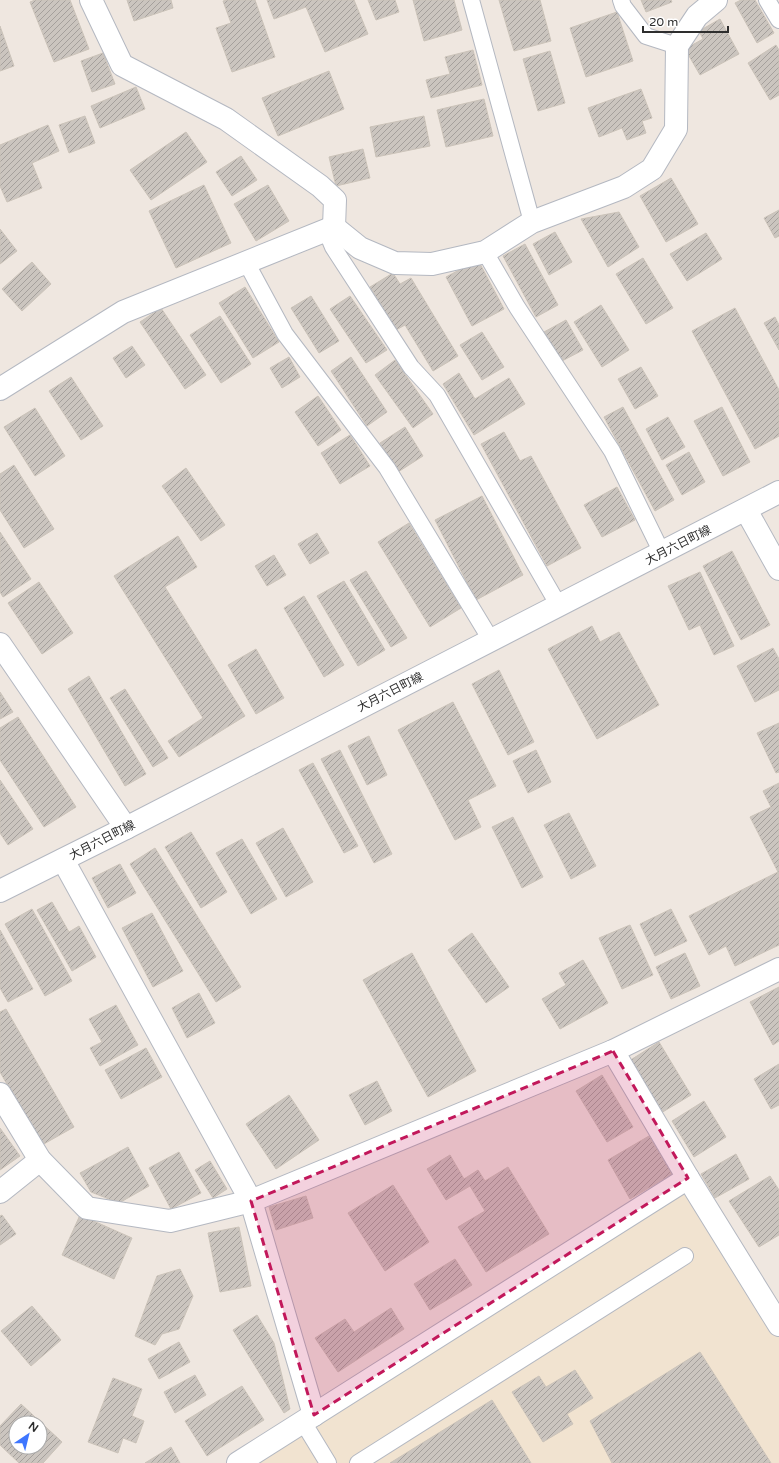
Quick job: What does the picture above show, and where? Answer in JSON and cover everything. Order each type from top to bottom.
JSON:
[{"type":"street","points":[[91,0],[122,64],[226,119],[320,186],[335,200],[330,229]]},
{"type":"street","points":[[330,229],[360,248],[395,263],[432,264],[485,252],[532,222],[624,187],[652,168],[676,129],[678,46],[697,16],[716,0]]},
{"type":"street","points":[[0,389],[123,312],[330,229]]},
{"type":"street","name":"大月六日町線","points":[[0,891],[126,828],[779,492]]},
{"type":"street","points":[[746,510],[779,569]]},
{"type":"street","points":[[0,644],[126,828]]},
{"type":"street","points":[[63,860],[251,1201],[308,1418]]},
{"type":"street","points":[[0,1094],[40,1160],[86,1208],[170,1221],[251,1201],[613,1051],[779,969]]},
{"type":"street","points":[[613,1051],[688,1178],[779,1325]]},
{"type":"street","points":[[0,1192],[40,1160]]},
{"type":"street","points":[[238,1463],[688,1178]]},
{"type":"lane","points":[[471,0],[532,222]]},
{"type":"lane","points":[[621,0],[623,6],[646,36],[678,46]]},
{"type":"lane","points":[[767,0],[779,20]]},
{"type":"lane","points":[[330,229],[333,247],[411,367],[437,395],[559,606]]},
{"type":"lane","points":[[485,252],[517,307],[612,451],[662,553]]},
{"type":"lane","points":[[246,262],[284,334],[387,468],[491,640]]},
{"type":"lane","points":[[358,1463],[685,1256]]},
{"type":"lane","points":[[308,1418],[328,1463]]},
{"type":"highlighted area","points":[[613,1051],[688,1178],[314,1415],[251,1201]]},
{"type":"shaded area","points":[[688,1178],[779,1325],[779,1463],[238,1463]]},
{"type":"building","points":[[35,0],[70,0],[89,49],[54,62],[30,2]]},
{"type":"building","points":[[127,0],[171,0],[173,8],[134,21]]},
{"type":"building","points":[[255,0],[275,57],[232,72],[216,28],[231,23],[223,1]]},
{"type":"building","points":[[267,0],[354,0],[368,34],[325,52],[306,7],[274,19]]},
{"type":"building","points":[[368,0],[395,0],[399,12],[376,20]]},
{"type":"building","points":[[413,0],[454,0],[462,30],[424,41]]},
{"type":"building","points":[[499,0],[540,0],[551,41],[514,51]]},
{"type":"building","points":[[641,0],[671,0],[672,2],[646,12]]},
{"type":"building","points":[[741,0],[755,0],[774,33],[757,43],[735,3]]},
{"type":"building","points":[[617,12],[633,61],[586,77],[570,28]]},
{"type":"building","points":[[720,19],[739,54],[700,75],[685,49],[703,39],[699,31]]},
{"type":"building","points":[[0,26],[14,66],[0,71]]},
{"type":"building","points":[[776,45],[779,50],[779,95],[770,100],[748,63]]},
{"type":"building","points":[[473,50],[482,85],[431,98],[426,80],[450,74],[445,57]]},
{"type":"building","points":[[550,51],[565,103],[538,111],[523,59]]},
{"type":"building","points":[[103,53],[115,84],[92,92],[81,61]]},
{"type":"building","points":[[329,71],[344,109],[278,136],[262,98]]},
{"type":"building","points":[[136,87],[145,109],[100,128],[91,106]]},
{"type":"building","points":[[641,89],[652,118],[642,121],[646,133],[627,140],[622,128],[599,137],[588,108]]},
{"type":"building","points":[[484,99],[493,136],[446,147],[437,110]]},
{"type":"building","points":[[85,116],[95,143],[69,153],[59,125]]},
{"type":"building","points":[[424,116],[430,146],[376,157],[370,127]]},
{"type":"building","points":[[48,125],[59,151],[32,163],[42,188],[7,202],[0,186],[0,145]]},
{"type":"building","points":[[186,132],[207,162],[151,200],[130,170]]},
{"type":"building","points":[[363,149],[370,178],[336,186],[329,157]]},
{"type":"building","points":[[241,156],[257,180],[232,196],[216,172]]},
{"type":"building","points":[[671,178],[698,224],[666,242],[640,196]]},
{"type":"building","points":[[204,185],[231,243],[176,268],[149,211]]},
{"type":"building","points":[[268,185],[289,221],[256,241],[234,204]]},
{"type":"building","points":[[779,210],[779,236],[775,238],[764,218]]},
{"type":"building","points":[[619,212],[639,247],[608,267],[581,219]]},
{"type":"building","points":[[0,229],[17,251],[0,264]]},
{"type":"building","points":[[555,232],[572,262],[549,275],[533,244]]},
{"type":"building","points":[[706,233],[722,259],[687,281],[670,254]]},
{"type":"building","points":[[525,244],[558,305],[536,317],[503,256]]},
{"type":"building","points":[[643,258],[673,308],[646,324],[616,274]]},
{"type":"building","points":[[478,260],[504,309],[472,326],[446,277]]},
{"type":"building","points":[[32,262],[51,284],[22,311],[2,289]]},
{"type":"building","points":[[393,273],[400,284],[411,278],[458,356],[433,371],[405,325],[396,330],[370,287]]},
{"type":"building","points":[[245,287],[279,342],[253,358],[219,303]]},
{"type":"building","points":[[311,296],[339,341],[319,353],[291,308]]},
{"type":"building","points":[[350,296],[387,350],[366,363],[330,309]]},
{"type":"building","points":[[601,305],[629,350],[602,367],[574,322]]},
{"type":"building","points":[[161,308],[206,375],[185,389],[140,322]]},
{"type":"building","points":[[735,308],[779,390],[779,436],[755,449],[692,331]]},
{"type":"building","points":[[220,316],[251,364],[221,383],[190,335]]},
{"type":"building","points":[[775,317],[779,325],[779,350],[764,323]]},
{"type":"building","points":[[566,320],[583,350],[560,362],[544,332]]},
{"type":"building","points":[[482,332],[504,367],[482,380],[460,345]]},
{"type":"building","points":[[132,346],[145,365],[126,378],[113,358]]},
{"type":"building","points":[[289,357],[300,377],[282,388],[270,368]]},
{"type":"building","points":[[351,357],[387,412],[367,426],[331,371]]},
{"type":"building","points":[[395,360],[433,414],[413,428],[375,375]]},
{"type":"building","points":[[641,367],[658,396],[635,409],[618,379]]},
{"type":"building","points":[[459,373],[475,399],[509,378],[525,404],[474,435],[443,384]]},
{"type":"building","points":[[71,377],[103,426],[81,440],[49,391]]},
{"type":"building","points":[[318,396],[341,430],[318,446],[295,412]]},
{"type":"building","points":[[623,407],[674,500],[655,511],[604,417]]},
{"type":"building","points":[[722,407],[750,462],[723,476],[694,421]]},
{"type":"building","points":[[35,408],[65,456],[35,476],[4,427]]},
{"type":"building","points":[[668,417],[685,447],[662,460],[646,429]]},
{"type":"building","points":[[405,427],[423,456],[398,472],[380,443]]},
{"type":"building","points":[[504,432],[520,461],[531,456],[581,548],[547,566],[481,444]]},
{"type":"building","points":[[350,435],[370,466],[340,484],[321,453]]},
{"type":"building","points":[[689,452],[705,482],[682,495],[666,465]]},
{"type":"building","points":[[14,465],[54,529],[24,548],[0,510],[0,474]]},
{"type":"building","points":[[186,468],[225,525],[201,541],[162,486]]},
{"type":"building","points":[[617,487],[635,520],[602,537],[584,505]]},
{"type":"building","points":[[482,496],[523,575],[476,600],[435,520]]},
{"type":"building","points":[[409,523],[461,608],[430,627],[378,542]]},
{"type":"building","points":[[0,532],[31,579],[3,597],[0,592]]},
{"type":"building","points":[[317,533],[329,553],[310,564],[298,544]]},
{"type":"building","points":[[178,536],[197,567],[165,587],[245,716],[179,757],[168,741],[203,718],[114,576]]},
{"type":"building","points":[[732,551],[770,625],[741,640],[703,566]]},
{"type":"building","points":[[274,555],[286,575],[267,586],[255,566]]},
{"type":"building","points":[[366,571],[407,638],[391,647],[350,580]]},
{"type":"building","points":[[700,572],[734,646],[714,655],[700,625],[689,630],[668,586]]},
{"type":"building","points":[[344,581],[385,650],[358,666],[317,596]]},
{"type":"building","points":[[39,582],[73,633],[42,654],[8,603]]},
{"type":"building","points":[[304,596],[344,665],[324,677],[284,608]]},
{"type":"building","points":[[592,626],[600,642],[619,632],[659,705],[597,739],[548,649]]},
{"type":"building","points":[[773,648],[779,659],[779,690],[755,702],[737,666]]},
{"type":"building","points":[[256,649],[284,698],[256,714],[228,665]]},
{"type":"building","points":[[499,670],[534,742],[508,755],[472,684]]},
{"type":"building","points":[[89,676],[146,774],[125,786],[68,689]]},
{"type":"building","points":[[125,689],[168,758],[153,767],[110,698]]},
{"type":"building","points":[[0,692],[13,712],[0,719]]},
{"type":"building","points":[[453,702],[496,786],[468,800],[481,827],[455,840],[398,730]]},
{"type":"building","points":[[18,717],[76,807],[44,827],[0,760],[0,728]]},
{"type":"building","points":[[779,723],[779,772],[776,773],[757,733]]},
{"type":"building","points":[[369,736],[387,775],[367,785],[348,746]]},
{"type":"building","points":[[340,750],[392,854],[374,863],[321,759]]},
{"type":"building","points":[[536,750],[551,782],[528,793],[513,761]]},
{"type":"building","points":[[313,763],[358,846],[344,853],[299,770]]},
{"type":"building","points":[[0,780],[33,829],[8,845],[0,833]]},
{"type":"building","points":[[779,783],[779,945],[735,966],[726,946],[709,955],[689,916],[778,872],[750,817],[771,807],[763,791]]},
{"type":"building","points":[[569,813],[596,866],[571,879],[544,825]]},
{"type":"building","points":[[513,817],[543,877],[522,888],[492,827]]},
{"type":"building","points":[[283,828],[313,882],[286,897],[256,843]]},
{"type":"building","points":[[191,832],[227,892],[201,908],[165,847]]},
{"type":"building","points":[[242,839],[277,899],[251,914],[216,853]]},
{"type":"building","points":[[155,848],[241,987],[216,1002],[130,864]]},
{"type":"building","points":[[120,864],[136,893],[108,908],[92,878]]},
{"type":"building","points":[[52,902],[69,932],[79,926],[96,957],[72,971],[37,910]]},
{"type":"building","points":[[32,909],[72,981],[45,996],[5,924]]},
{"type":"building","points":[[671,909],[687,941],[655,956],[640,924]]},
{"type":"building","points":[[152,913],[183,971],[153,987],[122,928]]},
{"type":"building","points":[[630,925],[653,975],[622,989],[599,938]]},
{"type":"building","points":[[0,930],[33,989],[8,1002],[0,988]]},
{"type":"building","points":[[472,933],[509,987],[486,1003],[448,950]]},
{"type":"building","points":[[412,953],[476,1071],[428,1097],[363,980]]},
{"type":"building","points":[[685,953],[700,986],[671,999],[656,967]]},
{"type":"building","points":[[583,960],[608,1003],[560,1029],[542,999],[566,985],[559,973]]},
{"type":"building","points":[[779,987],[779,1041],[773,1045],[750,1002]]},
{"type":"building","points":[[199,993],[215,1023],[187,1038],[172,1008]]},
{"type":"building","points":[[116,1005],[138,1045],[100,1066],[90,1048],[102,1042],[89,1019]]},
{"type":"building","points":[[6,1009],[74,1127],[42,1145],[0,1072],[0,1012]]},
{"type":"building","points":[[659,1042],[691,1095],[661,1113],[629,1061]]},
{"type":"building","points":[[146,1048],[162,1077],[121,1099],[105,1070]]},
{"type":"building","points":[[779,1064],[779,1105],[771,1109],[754,1079]]},
{"type":"building","points":[[602,1075],[633,1127],[607,1142],[576,1091]]},
{"type":"building","points":[[377,1081],[392,1111],[365,1125],[349,1095]]},
{"type":"building","points":[[289,1095],[319,1140],[276,1169],[246,1124]]},
{"type":"building","points":[[704,1101],[726,1137],[694,1157],[672,1121]]},
{"type":"building","points":[[0,1128],[20,1156],[0,1170]]},
{"type":"building","points":[[649,1136],[672,1174],[630,1199],[608,1160]]},
{"type":"building","points":[[128,1147],[149,1186],[119,1203],[91,1192],[80,1173]]},
{"type":"building","points":[[179,1152],[201,1193],[171,1209],[149,1168]]},
{"type":"building","points":[[736,1154],[749,1179],[715,1198],[701,1174]]},
{"type":"building","points":[[450,1155],[464,1179],[478,1170],[485,1181],[508,1167],[549,1234],[486,1272],[458,1227],[485,1211],[470,1186],[446,1200],[427,1169]]},
{"type":"building","points":[[210,1161],[227,1189],[213,1198],[195,1170]]},
{"type":"building","points":[[770,1176],[779,1190],[779,1235],[759,1247],[729,1201]]},
{"type":"building","points":[[393,1185],[429,1242],[385,1271],[348,1213]]},
{"type":"building","points":[[306,1196],[313,1218],[276,1230],[269,1207]]},
{"type":"building","points":[[2,1215],[16,1234],[0,1245],[0,1216]]},
{"type":"building","points":[[80,1215],[132,1238],[114,1279],[62,1255]]},
{"type":"building","points":[[239,1227],[251,1286],[220,1292],[208,1233]]},
{"type":"building","points":[[455,1259],[472,1285],[430,1310],[414,1284]]},
{"type":"building","points":[[180,1269],[193,1296],[179,1329],[162,1334],[155,1345],[135,1336],[157,1276]]},
{"type":"building","points":[[32,1306],[61,1340],[31,1366],[1,1331]]},
{"type":"building","points":[[391,1308],[404,1329],[338,1372],[315,1338],[345,1319],[354,1332]]},
{"type":"building","points":[[257,1315],[274,1343],[290,1409],[284,1413],[233,1330]]},
{"type":"building","points":[[179,1342],[190,1362],[159,1379],[148,1359]]},
{"type":"building","points":[[700,1352],[771,1463],[612,1463],[590,1421]]},
{"type":"building","points":[[575,1370],[593,1398],[567,1414],[573,1424],[543,1442],[512,1392],[539,1376],[546,1387]]},
{"type":"building","points":[[195,1375],[206,1395],[175,1413],[164,1392]]},
{"type":"building","points":[[113,1378],[142,1389],[132,1416],[144,1421],[136,1443],[123,1438],[118,1453],[88,1442]]},
{"type":"building","points":[[242,1386],[264,1420],[207,1456],[185,1421]]},
{"type":"building","points":[[492,1400],[531,1463],[390,1463]]},
{"type":"building","points":[[21,1404],[33,1415],[10,1415]]},
{"type":"building","points":[[8,1418],[8,1453],[0,1445],[0,1426]]},
{"type":"building","points":[[48,1429],[62,1442],[43,1463],[19,1463],[11,1455],[48,1455]]},
{"type":"building","points":[[171,1447],[180,1463],[145,1463]]}]
